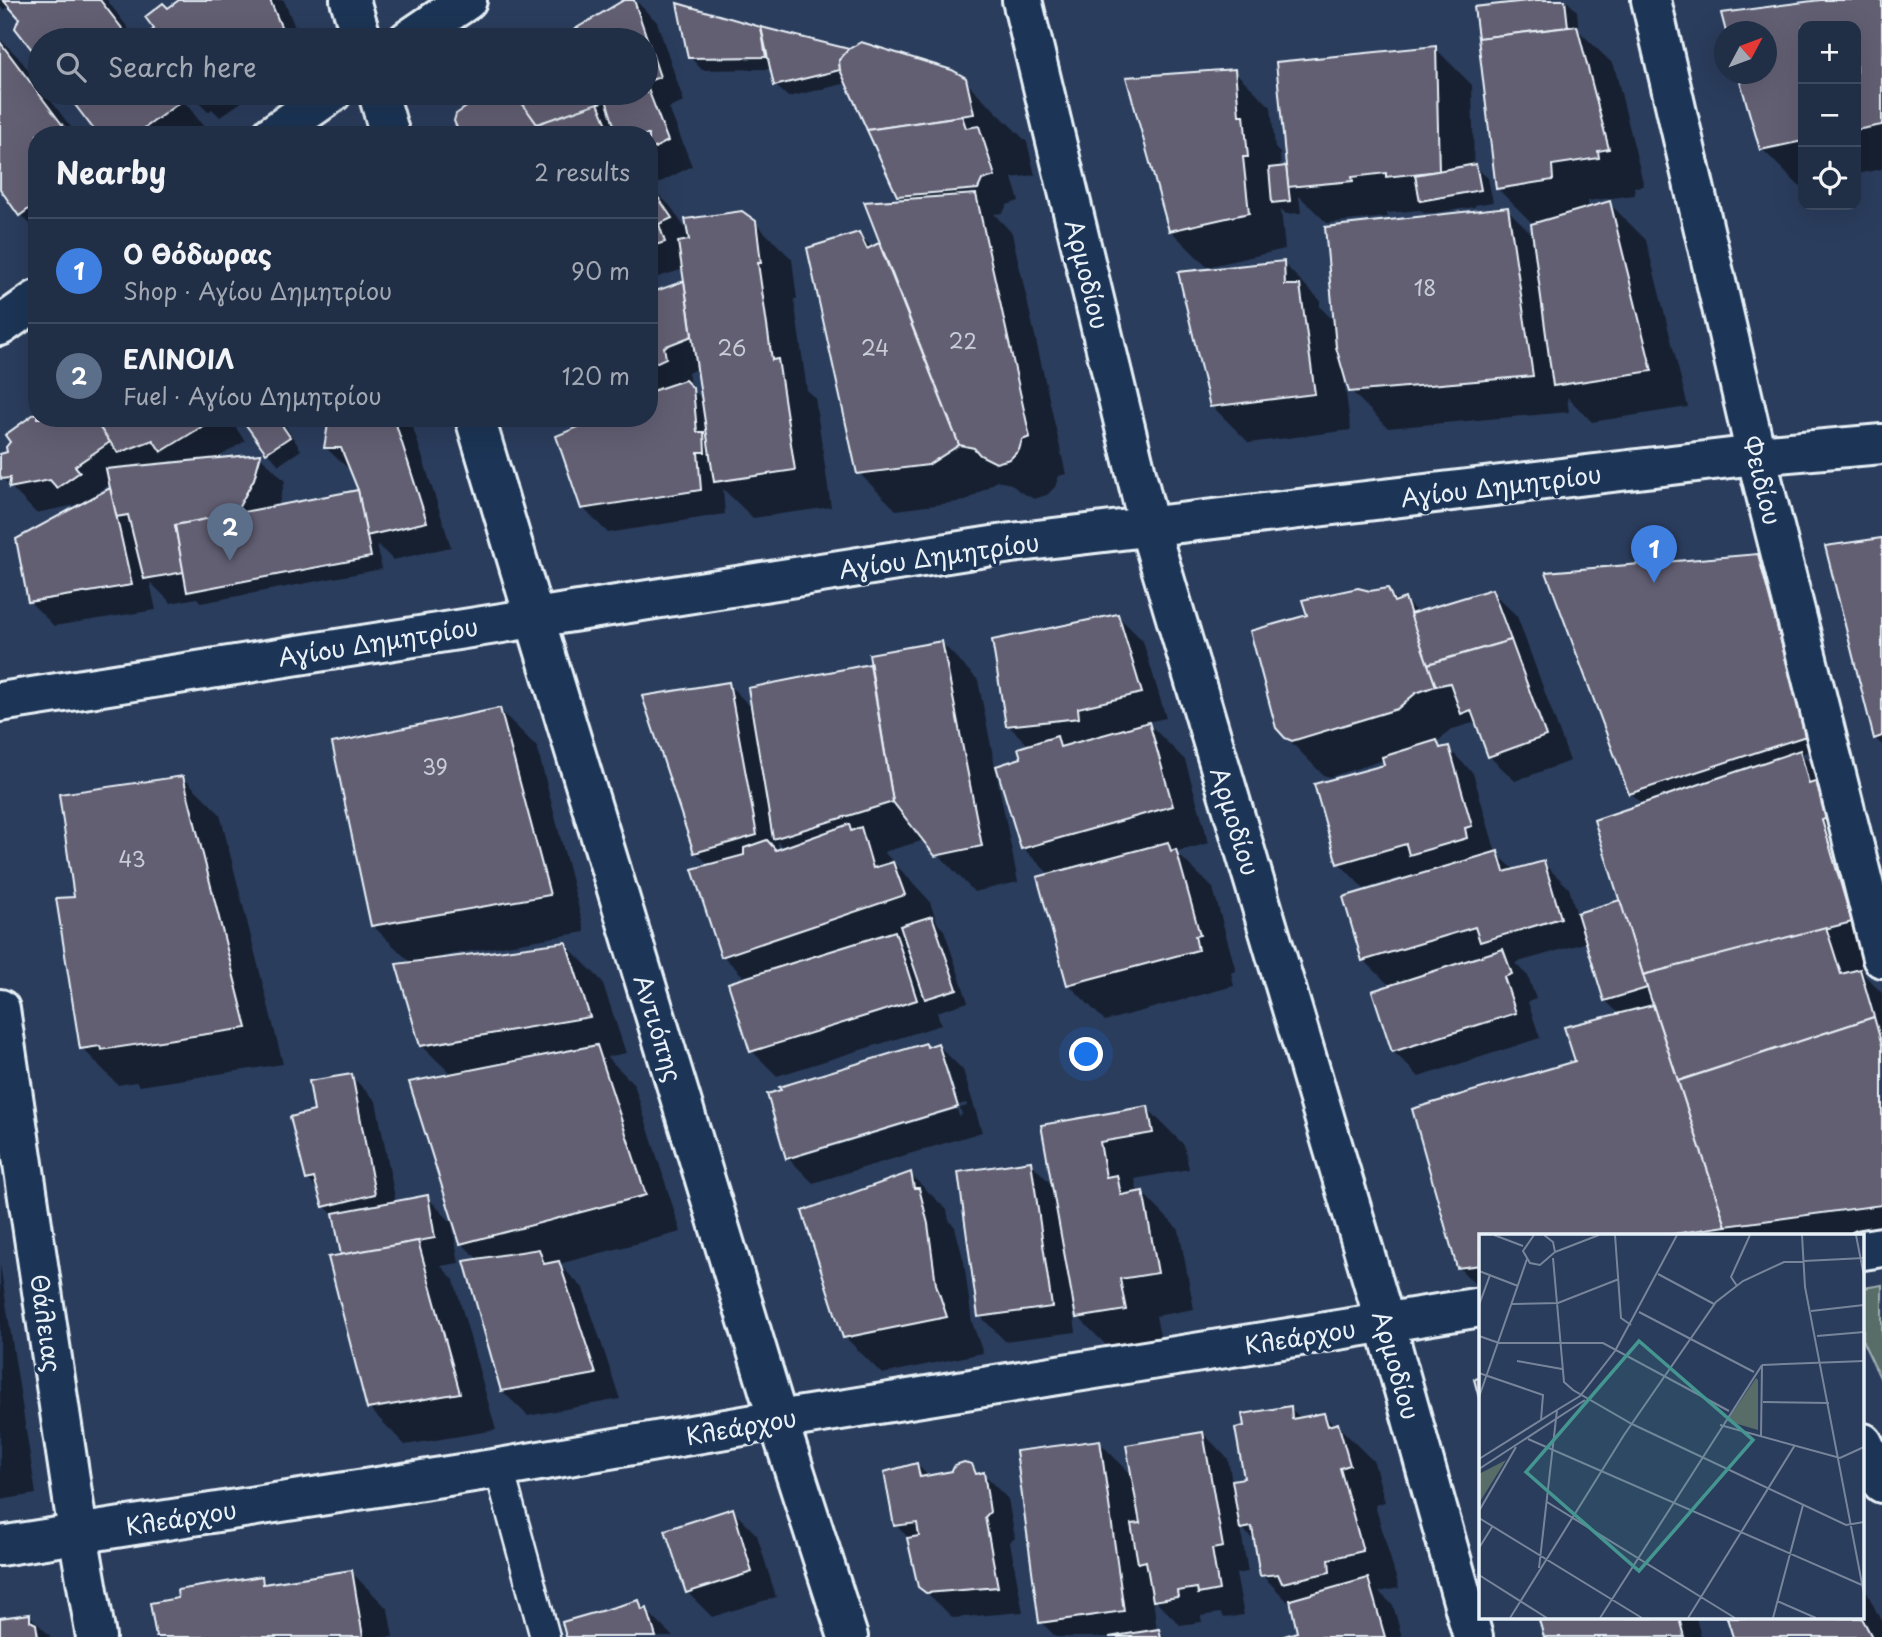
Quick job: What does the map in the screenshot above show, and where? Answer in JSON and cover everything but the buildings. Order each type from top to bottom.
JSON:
[{"type":"street","points":[[350,0],[358,28]]},
{"type":"street","points":[[426,28],[467,0]]},
{"type":"street","name":"Αρμοδίου","points":[[1022,0],[1149,527],[1385,1322],[1472,1637]]},
{"type":"street","name":"Φειδίου","points":[[1651,0],[1756,454],[1882,958]]},
{"type":"street","points":[[285,126],[315,105]]},
{"type":"street","points":[[381,105],[387,126]]},
{"type":"street","points":[[0,326],[28,306]]},
{"type":"street","name":"Αντιόπης","points":[[478,427],[778,1420],[848,1637]]},
{"type":"street","name":"Αγίου Δημητρίου","points":[[0,702],[1011,543],[1756,454],[1882,444]]},
{"type":"street","name":"Θάλειας","points":[[0,1009],[96,1637]]},
{"type":"street","points":[[1864,1250],[1882,1247]]},
{"type":"street","name":"Κλεάρχου","points":[[0,1546],[499,1468],[778,1420],[1479,1307]]},
{"type":"street","points":[[1864,1445],[1882,1483]]},
{"type":"lane","points":[[499,1468],[545,1637]]},
{"type":"green space","points":[[1882,1285],[1882,1382],[1864,1344],[1864,1288]]},
{"type":"place","name":"ΕΛΙΝΟΙΛ","points":[[230,561]]},
{"type":"place","name":"Ο Θόδωρας","points":[[1654,583]]}]
